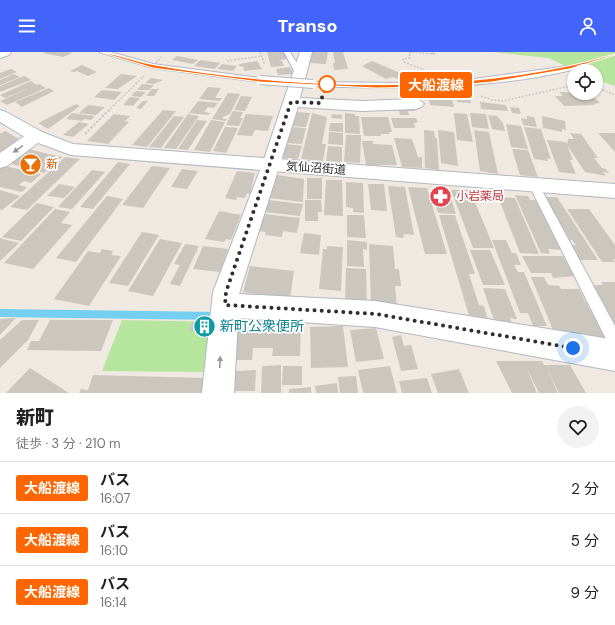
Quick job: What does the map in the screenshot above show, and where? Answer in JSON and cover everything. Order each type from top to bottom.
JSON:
[{"type":"street","points":[[0,54],[5,52]]},
{"type":"street","points":[[218,393],[226,292],[271,165],[306,52]]},
{"type":"street","points":[[291,102],[362,106],[416,104]]},
{"type":"street","name":"気仙沼街道","points":[[0,115],[36,136],[71,149],[111,154],[615,192]]},
{"type":"street","points":[[0,162],[36,136]]},
{"type":"street","points":[[223,318],[376,314],[615,356]]},
{"type":"lane","points":[[102,52],[153,66],[260,80],[313,84],[376,86],[435,85],[492,80],[567,68]]},
{"type":"lane","points":[[287,52],[300,74]]},
{"type":"lane","points":[[534,185],[615,342]]},
{"type":"path","points":[[412,52],[435,54],[431,52]]},
{"type":"path","points":[[71,149],[132,90],[161,57],[168,56]]},
{"type":"path","points":[[222,62],[262,56]]},
{"type":"path","points":[[603,90],[615,95]]},
{"type":"green space","points":[[492,52],[615,52],[615,86],[603,82],[603,64],[567,64],[567,67],[549,58]]},
{"type":"green space","points":[[122,320],[217,322],[209,372],[102,371]]},
{"type":"building","points":[[267,52],[285,52],[287,59],[278,60],[282,61],[284,66],[271,67]]},
{"type":"building","points":[[311,52],[328,52],[326,64],[309,63]]},
{"type":"building","points":[[333,52],[343,52],[348,69],[334,70],[333,63],[335,63]]},
{"type":"building","points":[[43,53],[72,53],[63,57]]},
{"type":"building","points":[[177,56],[198,60],[193,64],[172,60]]},
{"type":"building","points":[[200,60],[220,63],[215,69],[194,66]]},
{"type":"building","points":[[257,61],[262,69],[244,71],[243,66],[240,67],[239,64]]},
{"type":"building","points":[[372,61],[405,75],[398,79],[393,77],[386,79],[362,66]]},
{"type":"building","points":[[222,64],[237,66],[233,71],[217,69]]},
{"type":"building","points":[[82,65],[97,72],[88,76],[77,71],[70,71]]},
{"type":"building","points":[[290,67],[294,74],[278,75],[276,69]]},
{"type":"building","points":[[11,69],[17,72],[0,79],[0,73]]},
{"type":"building","points":[[14,74],[20,77],[0,85],[0,80]]},
{"type":"building","points":[[121,74],[137,76],[118,89],[105,88]]},
{"type":"building","points":[[24,76],[31,80],[0,92],[0,86]]},
{"type":"building","points":[[151,78],[163,80],[154,84],[145,83]]},
{"type":"building","points":[[31,81],[37,85],[5,98],[0,95]]},
{"type":"building","points":[[39,84],[46,88],[7,105],[0,101]]},
{"type":"building","points":[[142,84],[154,85],[149,90],[137,90]]},
{"type":"building","points":[[208,87],[221,88],[215,98],[222,98],[220,101],[199,99]]},
{"type":"building","points":[[49,88],[54,91],[22,107],[15,102]]},
{"type":"building","points":[[152,89],[159,89],[154,96],[146,96]]},
{"type":"building","points":[[102,90],[122,92],[114,100],[94,97]]},
{"type":"building","points":[[136,91],[146,92],[141,97],[131,96]]},
{"type":"building","points":[[559,92],[567,92],[567,100],[597,100],[600,103],[593,104],[595,105],[564,106],[555,96],[563,96]]},
{"type":"building","points":[[228,93],[240,94],[230,114],[223,117],[223,119],[227,119],[226,121],[212,119]]},
{"type":"building","points":[[241,96],[252,97],[245,111],[234,110]]},
{"type":"building","points":[[130,97],[140,98],[133,106],[123,105]]},
{"type":"building","points":[[428,97],[452,99],[454,107],[430,105]]},
{"type":"building","points":[[457,98],[470,99],[471,103],[457,102]]},
{"type":"building","points":[[143,101],[148,101],[141,109],[136,108]]},
{"type":"building","points":[[198,101],[218,103],[214,108],[208,107],[204,112],[210,113],[208,115],[189,113]]},
{"type":"building","points":[[480,102],[506,105],[508,111],[481,109]]},
{"type":"building","points":[[76,104],[80,106],[48,129],[38,123]]},
{"type":"building","points":[[88,105],[105,107],[96,115],[79,113]]},
{"type":"building","points":[[510,107],[519,108],[521,114],[512,113]]},
{"type":"building","points":[[392,108],[414,108],[415,111],[408,111],[409,115],[400,115],[399,111],[393,111]]},
{"type":"building","points":[[163,110],[176,111],[147,147],[132,145]]},
{"type":"building","points":[[233,111],[243,112],[240,118],[243,118],[239,126],[226,125]]},
{"type":"building","points":[[295,112],[310,113],[306,127],[291,126]]},
{"type":"building","points":[[72,113],[95,116],[91,120],[84,119],[82,121],[66,119]]},
{"type":"building","points":[[312,113],[327,117],[322,144],[326,144],[323,161],[301,159]]},
{"type":"building","points":[[345,113],[359,116],[360,134],[345,133]]},
{"type":"building","points":[[454,113],[467,114],[473,142],[457,140]]},
{"type":"building","points":[[470,113],[486,114],[489,129],[472,127]]},
{"type":"building","points":[[114,114],[130,116],[125,121],[129,122],[108,144],[87,141]]},
{"type":"building","points":[[188,114],[199,116],[176,149],[164,148]]},
{"type":"building","points":[[246,114],[273,116],[268,131],[255,130],[252,136],[237,135]]},
{"type":"building","points":[[332,114],[342,115],[342,119],[331,118]]},
{"type":"building","points":[[488,115],[497,116],[503,123],[505,131],[492,129]]},
{"type":"building","points":[[174,116],[184,117],[161,148],[149,147]]},
{"type":"building","points":[[527,116],[534,117],[537,127],[523,125],[521,118],[527,119]]},
{"type":"building","points":[[542,116],[565,121],[566,130],[562,129],[562,132],[543,128]]},
{"type":"building","points":[[361,117],[388,117],[392,132],[389,132],[389,134],[381,134],[381,136],[364,136]]},
{"type":"building","points":[[391,118],[416,118],[418,122],[414,123],[415,128],[394,128]]},
{"type":"building","points":[[197,120],[207,121],[188,150],[178,149]]},
{"type":"building","points":[[211,120],[225,122],[210,152],[194,150]]},
{"type":"building","points":[[79,122],[89,124],[73,137],[63,135]]},
{"type":"building","points":[[330,123],[343,123],[343,132],[329,131]]},
{"type":"building","points":[[506,124],[521,126],[528,149],[511,147]]},
{"type":"building","points":[[225,127],[238,128],[226,153],[213,151]]},
{"type":"building","points":[[291,127],[306,128],[302,144],[287,143]]},
{"type":"building","points":[[524,127],[541,129],[551,159],[547,158],[548,161],[534,159]]},
{"type":"building","points":[[424,130],[434,131],[435,138],[437,138],[439,170],[425,168]]},
{"type":"building","points":[[438,130],[454,132],[458,166],[441,163]]},
{"type":"building","points":[[474,130],[489,132],[498,174],[480,171]]},
{"type":"building","points":[[5,131],[21,140],[0,155],[0,134]]},
{"type":"building","points":[[329,132],[343,133],[343,145],[328,144]]},
{"type":"building","points":[[570,133],[581,134],[598,158],[594,158],[602,168],[606,169],[609,173],[603,172],[606,176],[585,172],[567,145],[568,139],[574,139]]},
{"type":"building","points":[[598,133],[615,133],[615,152]]},
{"type":"building","points":[[346,135],[361,135],[360,163],[344,162]]},
{"type":"building","points":[[394,138],[412,139],[418,157],[422,157],[422,168],[402,167]]},
{"type":"building","points":[[547,140],[566,142],[573,160],[570,160],[576,174],[559,172]]},
{"type":"building","points":[[362,141],[373,141],[373,144],[392,145],[397,165],[366,165]]},
{"type":"building","points":[[286,144],[302,146],[298,159],[282,158]]},
{"type":"building","points":[[328,146],[342,147],[342,162],[326,161]]},
{"type":"building","points":[[29,149],[62,157],[44,173],[8,163]]},
{"type":"building","points":[[512,149],[528,150],[538,177],[520,175]]},
{"type":"building","points":[[65,157],[80,159],[27,210],[10,207]]},
{"type":"building","points":[[118,162],[130,164],[93,209],[80,207]]},
{"type":"building","points":[[5,166],[41,174],[31,183],[24,181],[19,185],[27,187],[22,192],[0,187],[0,169]]},
{"type":"building","points":[[152,166],[170,168],[143,208],[122,205]]},
{"type":"building","points":[[182,169],[198,171],[187,189],[171,187]]},
{"type":"building","points":[[92,170],[105,172],[72,209],[58,207]]},
{"type":"building","points":[[237,171],[255,173],[250,194],[247,193],[245,198],[237,197],[236,200],[225,198]]},
{"type":"building","points":[[277,175],[304,179],[303,202],[268,198]]},
{"type":"building","points":[[307,178],[322,178],[322,199],[307,199]]},
{"type":"building","points":[[326,180],[342,180],[343,216],[324,215]]},
{"type":"building","points":[[346,182],[363,183],[364,213],[353,212],[353,208],[346,207]]},
{"type":"building","points":[[59,184],[75,187],[64,198],[47,196]]},
{"type":"building","points":[[368,184],[384,184],[387,211],[371,210]]},
{"type":"building","points":[[388,186],[405,187],[414,235],[403,234],[404,238],[396,237]]},
{"type":"building","points":[[408,187],[427,188],[447,254],[425,254]]},
{"type":"building","points":[[431,189],[448,189],[456,214],[438,213]]},
{"type":"building","points":[[0,190],[20,196],[0,210]]},
{"type":"building","points":[[451,190],[470,190],[494,248],[473,248]]},
{"type":"building","points":[[515,195],[528,196],[530,200],[536,200],[561,250],[548,249],[550,254],[541,253]]},
{"type":"building","points":[[107,196],[123,199],[76,262],[56,258]]},
{"type":"building","points":[[498,197],[515,198],[539,254],[520,253]]},
{"type":"building","points":[[544,197],[557,197],[598,260],[579,260],[570,245],[576,245],[572,240],[570,240]]},
{"type":"building","points":[[268,200],[303,204],[300,216],[264,212]]},
{"type":"building","points":[[305,200],[321,200],[322,212],[318,212],[318,221],[305,221]]},
{"type":"building","points":[[37,203],[54,207],[21,241],[2,237]]},
{"type":"building","points":[[55,209],[70,212],[61,223],[72,225],[33,269],[4,263]]},
{"type":"building","points":[[567,209],[589,209],[615,245],[615,259],[613,259],[615,262],[602,262]]},
{"type":"building","points":[[219,211],[241,215],[231,240],[226,239],[224,242],[205,239]]},
{"type":"building","points":[[264,214],[300,218],[297,233],[283,231],[282,237],[265,235],[266,232],[259,231]]},
{"type":"building","points":[[347,215],[364,215],[366,238],[347,237]]},
{"type":"building","points":[[439,215],[455,215],[475,274],[469,274],[479,305],[484,306],[488,320],[470,319]]},
{"type":"building","points":[[142,232],[159,235],[128,286],[109,283]]},
{"type":"building","points":[[304,233],[321,235],[319,255],[300,253]]},
{"type":"building","points":[[0,238],[19,243],[0,261]]},
{"type":"building","points":[[160,239],[182,243],[153,296],[128,291]]},
{"type":"building","points":[[347,240],[367,242],[367,250],[363,249],[364,267],[347,266]]},
{"type":"building","points":[[492,240],[506,240],[512,253],[516,253],[521,265],[514,265],[518,272],[524,272],[547,326],[533,326],[528,313],[520,313]]},
{"type":"building","points":[[185,244],[199,246],[180,286],[170,284],[180,265],[174,264]]},
{"type":"building","points":[[369,244],[393,246],[395,269],[399,269],[401,286],[395,286],[397,308],[371,306]]},
{"type":"building","points":[[203,246],[228,249],[220,272],[193,269]]},
{"type":"building","points":[[327,246],[343,247],[341,291],[319,289],[323,249],[327,249]]},
{"type":"building","points":[[102,249],[113,251],[111,255],[121,256],[89,306],[54,299],[88,251],[100,253]]},
{"type":"building","points":[[470,250],[490,250],[505,285],[483,285]]},
{"type":"building","points":[[522,256],[563,256],[575,276],[553,278],[551,273],[531,273]]},
{"type":"building","points":[[250,266],[294,271],[290,298],[243,292]]},
{"type":"building","points":[[346,268],[366,269],[367,304],[345,303]]},
{"type":"building","points":[[531,277],[544,277],[548,285],[559,286],[561,289],[579,289],[607,342],[555,335]]},
{"type":"building","points":[[601,282],[615,282],[615,326],[591,285],[603,285]]},
{"type":"building","points":[[483,288],[505,289],[517,319],[510,318],[512,323],[495,323]]},
{"type":"building","points":[[16,318],[0,335],[0,319]]},
{"type":"building","points":[[22,320],[39,320],[28,340],[0,368],[0,340]]},
{"type":"building","points":[[50,320],[113,320],[101,351],[27,350],[31,341],[39,341]]},
{"type":"building","name":"新町公衆便所","points":[[192,322],[217,322],[216,331],[190,330]]},
{"type":"building","points":[[251,324],[301,324],[300,356],[272,356],[273,348],[253,348],[252,360],[231,360],[235,330],[251,330]]},
{"type":"building","points":[[343,326],[348,367],[311,368],[310,327]]},
{"type":"building","points":[[376,328],[384,359],[356,362],[350,330]]},
{"type":"building","points":[[401,335],[404,346],[411,345],[418,369],[401,371],[392,337]]},
{"type":"building","points":[[496,361],[542,361],[544,365],[570,365],[586,393],[559,393],[547,369],[558,393],[539,393],[527,369],[537,393],[512,393]]},
{"type":"building","points":[[281,365],[281,393],[261,393],[262,366]]},
{"type":"building","points":[[283,366],[302,366],[302,385],[282,385]]},
{"type":"building","points":[[390,366],[397,393],[363,393],[358,370]]},
{"type":"building","points":[[30,368],[69,393],[6,393]]},
{"type":"building","points":[[459,369],[469,393],[438,393],[431,374]]},
{"type":"building","points":[[256,370],[255,391],[233,391],[235,371]]},
{"type":"building","points":[[93,375],[205,378],[202,393],[79,393],[81,389],[88,390]]},
{"type":"building","points":[[356,376],[358,393],[340,393],[338,377]]},
{"type":"building","points":[[427,378],[432,393],[402,393],[399,381]]},
{"type":"building","points":[[337,383],[338,393],[316,393],[315,386]]},
{"type":"building","points":[[311,387],[311,393],[289,393],[289,389]]},
{"type":"waterway","points":[[0,313],[219,316]]},
{"type":"bus line","name":"大船渡線","points":[[102,52],[127,60],[179,70],[260,80],[313,84],[376,86],[435,85],[492,80],[569,68],[615,55]]},
{"type":"place","name":"新","points":[[30,164]]},
{"type":"place","name":"小岩薬局","points":[[440,196]]},
{"type":"place","name":"新町公衆便所","points":[[204,326]]},
{"type":"route","points":[[327,84],[320,103],[291,102],[271,165],[226,292],[225,305],[376,314],[573,348]]}]
